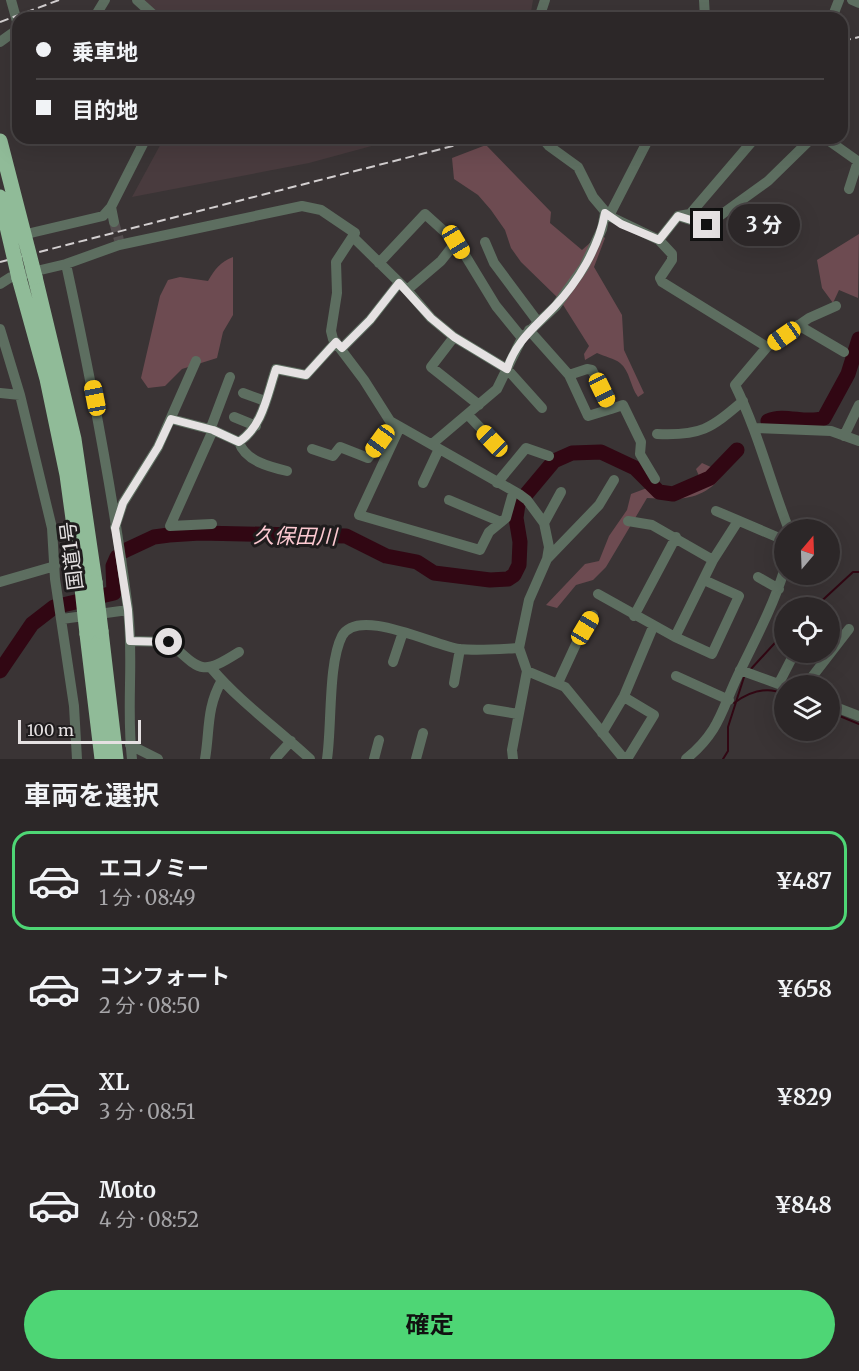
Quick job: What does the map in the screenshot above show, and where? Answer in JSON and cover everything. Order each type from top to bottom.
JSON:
[{"type":"highway","name":"国道1号","points":[[0,141],[74,439],[95,582],[94,633],[102,759]]},
{"type":"highway","name":"国道1号","points":[[0,197],[19,278],[47,379],[67,475],[80,570],[94,633],[116,759]]},
{"type":"street","points":[[137,0],[150,12]]},
{"type":"street","points":[[852,0],[859,3]]},
{"type":"street","points":[[0,42],[12,32]]},
{"type":"street","points":[[0,229],[6,240],[103,216],[111,207],[143,144]]},
{"type":"street","points":[[547,144],[578,167],[593,197],[607,215],[659,240],[672,254],[672,260],[660,278],[662,282],[767,347]]},
{"type":"street","points":[[423,483],[436,447],[497,389],[513,352],[525,334],[556,306],[584,267],[607,215],[646,144]]},
{"type":"street","points":[[659,240],[678,216],[690,214],[750,144]]},
{"type":"street","points":[[678,216],[707,225],[768,181],[806,144]]},
{"type":"street","points":[[834,144],[858,161],[849,189]]},
{"type":"street","points":[[0,284],[10,277],[66,264],[119,243],[302,206],[321,210],[355,233],[354,238],[336,262],[337,304],[331,331],[339,345],[396,426],[520,496],[544,523],[549,547],[547,559],[529,600],[519,648],[526,671],[513,759]]},
{"type":"street","points":[[111,207],[114,222]]},
{"type":"street","points":[[379,263],[424,214],[457,242],[496,306],[570,375],[588,416],[623,405],[641,442],[640,454],[656,479]]},
{"type":"street","points":[[354,238],[403,286],[431,318],[454,337],[507,369],[542,408]]},
{"type":"street","points":[[239,442],[256,426],[276,369],[306,375],[370,320],[403,286],[441,261],[457,242]]},
{"type":"street","points":[[485,242],[494,263],[538,322]]},
{"type":"street","points":[[66,264],[100,423],[128,610],[130,641],[128,714],[132,759]]},
{"type":"street","points":[[785,519],[772,486],[756,428],[735,385],[767,347],[798,325],[836,306]]},
{"type":"street","points":[[798,325],[844,352]]},
{"type":"street","points":[[0,329],[20,395],[52,528],[60,609],[74,706],[77,759]]},
{"type":"street","points":[[454,337],[431,367],[479,405]]},
{"type":"street","points":[[115,528],[123,503],[158,447],[196,361]]},
{"type":"street","points":[[570,375],[586,369],[592,370],[611,409]]},
{"type":"street","points":[[212,524],[170,526],[212,430],[230,377]]},
{"type":"street","points":[[0,393],[20,395]]},
{"type":"street","points":[[243,393],[265,401]]},
{"type":"street","points":[[657,434],[687,435],[714,425],[743,401]]},
{"type":"street","points":[[844,436],[859,405]]},
{"type":"street","points":[[468,415],[492,441]]},
{"type":"street","points":[[234,417],[256,426]]},
{"type":"street","points":[[171,419],[212,430],[239,442],[241,448],[261,464],[287,471]]},
{"type":"street","points":[[312,448],[333,456],[340,447],[368,458],[396,426]]},
{"type":"street","points":[[396,426],[358,515],[480,550],[489,532],[506,518],[520,496]]},
{"type":"street","points":[[756,428],[831,431],[859,441]]},
{"type":"street","points":[[497,483],[526,448],[549,456]]},
{"type":"street","points":[[547,559],[599,505],[614,480]]},
{"type":"street","points":[[544,523],[561,492]]},
{"type":"street","points":[[449,500],[501,522]]},
{"type":"street","points":[[716,511],[774,536]]},
{"type":"street","points":[[628,521],[652,525],[713,560]]},
{"type":"street","points":[[675,637],[713,560],[738,521]]},
{"type":"street","points":[[634,616],[676,537]]},
{"type":"street","points":[[0,582],[55,566]]},
{"type":"street","points":[[758,577],[779,589]]},
{"type":"street","points":[[598,594],[653,627],[712,654],[739,596],[704,580]]},
{"type":"street","points":[[686,759],[709,735],[729,700],[740,670],[760,634],[780,585]]},
{"type":"street","points":[[60,609],[128,610]]},
{"type":"street","points":[[558,683],[577,642],[593,615]]},
{"type":"street","points":[[327,759],[334,668],[343,634],[351,627],[390,627],[436,644],[460,649],[519,648]]},
{"type":"street","points":[[602,733],[624,697],[653,627]]},
{"type":"street","points":[[840,637],[849,629]]},
{"type":"street","points":[[393,662],[403,632]]},
{"type":"street","points":[[130,641],[169,642],[196,667],[212,669],[239,652]]},
{"type":"street","points":[[454,683],[460,649]]},
{"type":"street","points":[[212,669],[247,706],[263,715],[310,759]]},
{"type":"street","points":[[740,670],[774,682]]},
{"type":"street","points":[[526,671],[558,683],[571,693],[626,759],[654,715],[624,697]]},
{"type":"street","points":[[676,676],[729,700]]},
{"type":"street","points":[[205,759],[206,730],[214,694],[222,680]]},
{"type":"street","points":[[488,709],[518,714]]},
{"type":"street","points":[[840,709],[859,716]]},
{"type":"street","points":[[416,759],[423,733]]},
{"type":"street","points":[[374,759],[379,740]]},
{"type":"street","points":[[275,759],[291,741]]},
{"type":"street","points":[[130,745],[158,759]]},
{"type":"shaded area","points":[[137,0],[533,0],[531,12],[150,12]]},
{"type":"shaded area","points":[[161,144],[379,144],[309,163],[132,197]]},
{"type":"shaded area","points":[[486,145],[551,212],[550,223],[582,250],[600,234],[605,238],[594,267],[622,315],[624,350],[644,393],[638,397],[626,370],[618,361],[597,353],[585,360],[584,354],[589,346],[560,300],[521,262],[511,248],[505,230],[478,195],[454,179],[452,158]]},
{"type":"shaded area","points":[[859,234],[858,298],[839,290],[833,303],[822,288],[817,260]]},
{"type":"shaded area","points":[[233,257],[233,315],[223,332],[217,358],[182,369],[165,386],[148,388],[141,378],[160,296],[168,280],[180,277],[208,281],[218,266]]},
{"type":"shaded area","points":[[702,463],[724,473],[708,489],[690,497],[647,498],[606,567],[593,580],[576,585],[557,608],[546,605],[585,564],[599,561],[609,536],[627,510],[631,494],[647,488],[673,494],[702,483],[696,469]]},
{"type":"waterway","name":"久保田川","points":[[768,421],[781,418],[810,420],[824,418],[848,374],[859,339]]},
{"type":"waterway","name":"久保田川","points":[[124,551],[154,537],[169,535],[200,533],[346,536],[386,556],[417,562],[434,573],[490,580],[508,579],[514,575],[519,565],[520,542],[516,518],[518,504],[554,461],[572,453],[601,452],[635,468],[659,492],[673,494],[710,478],[737,450]]},
{"type":"waterway","name":"久保田川","points":[[0,671],[32,624],[54,607],[114,593],[113,566],[117,557]]},
{"type":"waterway","points":[[826,597],[853,572],[859,572]]},
{"type":"waterway","points":[[750,670],[774,644]]},
{"type":"waterway","points":[[723,759],[728,751],[728,727],[744,677]]},
{"type":"waterway","points":[[734,703],[758,691],[774,691]]},
{"type":"waterway","points":[[840,716],[859,724]]},
{"type":"tunnel","points":[[114,222],[119,240]]},
{"type":"railway","points":[[27,12],[59,0]]},
{"type":"railway","points":[[0,22],[12,18]]},
{"type":"railway","points":[[848,40],[859,37]]},
{"type":"railway","points":[[0,262],[461,144]]},
{"type":"route","points":[[169,642],[130,641],[128,610],[115,528],[123,503],[145,470],[171,419],[194,427],[213,430],[239,442],[248,436],[259,423],[276,369],[306,375],[336,342],[342,348],[370,320],[399,283],[431,318],[454,337],[507,369],[513,352],[522,338],[556,306],[584,267],[602,229],[605,213],[621,224],[659,240],[678,216],[707,225]]}]
